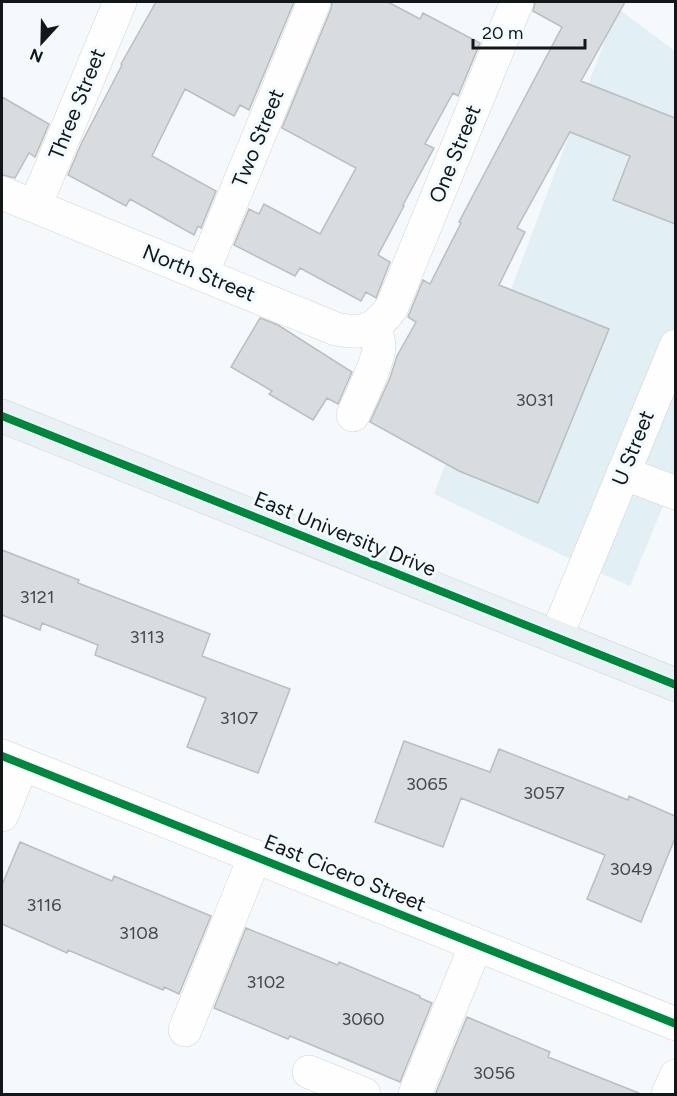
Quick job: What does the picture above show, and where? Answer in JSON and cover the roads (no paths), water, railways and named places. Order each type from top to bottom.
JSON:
[{"type":"main road","name":"East University Drive","points":[[2,416],[675,685]]},
{"type":"street","name":"Three Street","points":[[35,206],[120,2]]},
{"type":"street","name":"Two Street","points":[[202,274],[314,2]]},
{"type":"street","name":"One Street","points":[[383,317],[518,2]]},
{"type":"street","name":"North Street","points":[[2,193],[336,329],[362,332],[383,317]]},
{"type":"street","points":[[353,415],[377,357],[379,346],[377,334],[383,317]]},
{"type":"street","name":"U Street","points":[[556,637],[675,346]]},
{"type":"street","points":[[623,473],[675,494]]},
{"type":"street","points":[[2,815],[11,760]]},
{"type":"street","name":"East Cicero Street","points":[[11,760],[675,1024]]},
{"type":"street","points":[[185,1030],[255,856]]},
{"type":"street","points":[[415,1095],[476,945]]},
{"type":"street","points":[[309,1072],[364,1095]]},
{"type":"street","points":[[668,1095],[675,1076]]}]
